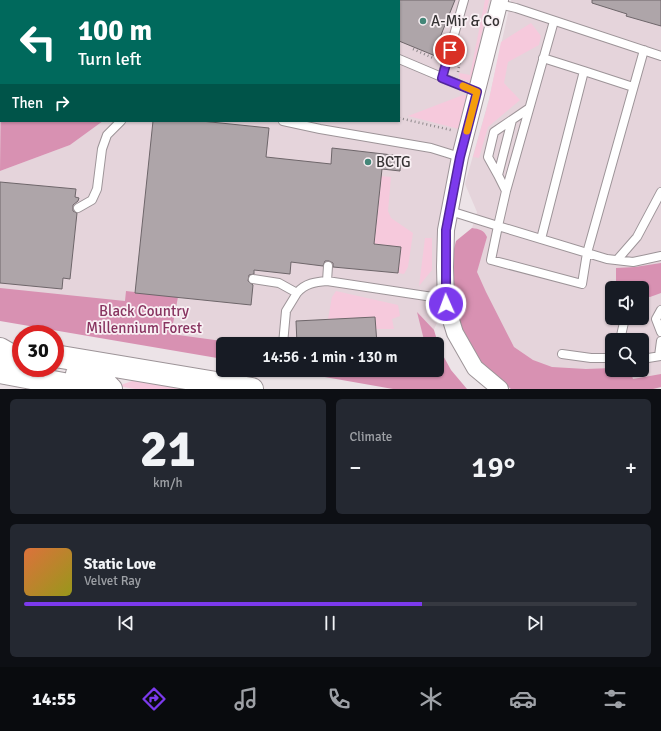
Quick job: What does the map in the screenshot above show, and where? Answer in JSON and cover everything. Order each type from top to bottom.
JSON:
[{"type":"highway","points":[[0,348],[12,349]]},
{"type":"highway","points":[[0,348],[12,355]]},
{"type":"highway","points":[[64,358],[252,389]]},
{"type":"highway","points":[[64,371],[101,379],[100,387]]},
{"type":"highway","points":[[0,372],[100,387],[124,374],[145,371]]},
{"type":"street","points":[[499,2],[460,157],[446,230],[446,304],[455,333],[475,368],[500,389]]},
{"type":"lane","points":[[442,78],[464,0]]},
{"type":"lane","points":[[499,2],[661,56]]},
{"type":"lane","points":[[554,21],[506,191],[491,260],[582,284],[587,253],[644,50]]},
{"type":"lane","points":[[543,58],[634,87]]},
{"type":"lane","points":[[400,60],[477,92]]},
{"type":"lane","points":[[541,239],[584,71]]},
{"type":"lane","points":[[506,191],[488,158],[494,132],[528,109]]},
{"type":"lane","points":[[498,175],[512,120]]},
{"type":"lane","points":[[78,208],[92,200],[97,189],[102,149],[107,135],[120,122]]},
{"type":"lane","points":[[288,122],[431,148],[460,157]]},
{"type":"lane","points":[[617,260],[637,237],[661,192]]},
{"type":"lane","points":[[450,211],[608,259],[632,262],[661,256]]},
{"type":"lane","points":[[327,281],[328,266]]},
{"type":"lane","points":[[253,279],[279,283],[297,293]]},
{"type":"lane","points":[[284,337],[286,311],[297,293],[302,288],[314,282],[327,281],[446,299]]},
{"type":"lane","points":[[661,310],[656,319],[661,332]]},
{"type":"lane","points":[[649,357],[660,356],[661,340]]},
{"type":"lane","points":[[562,354],[591,358],[605,358]]},
{"type":"path","points":[[413,49],[433,58],[439,43]]},
{"type":"path","points":[[400,118],[457,132]]},
{"type":"shaded area","points":[[400,0],[500,0],[460,157],[446,304],[430,337],[216,337],[216,343],[64,327],[64,325],[46,325],[0,320],[0,171],[70,145],[102,122],[400,122]]},
{"type":"shaded area","points":[[485,0],[489,0],[471,82],[459,78],[459,73],[470,75]]},
{"type":"shaded area","points":[[511,0],[661,0],[661,388],[511,389],[453,292],[453,253],[456,241],[472,228],[477,212],[465,184],[489,99]]},
{"type":"shaded area","points":[[531,23],[541,36],[539,45],[508,62],[504,83],[520,100],[488,127],[479,158],[473,157],[489,100],[501,42]]},
{"type":"shaded area","points":[[463,95],[467,96],[459,129],[408,116]]},
{"type":"shaded area","points":[[381,176],[391,177],[388,211],[391,218],[413,233],[408,267],[404,274],[398,273],[401,247],[374,244]]},
{"type":"shaded area","points":[[425,238],[432,238],[432,270],[419,286]]},
{"type":"shaded area","points":[[336,291],[398,305],[400,316],[392,319],[394,329],[376,329],[375,317],[328,319],[332,297]]},
{"type":"shaded area","points":[[150,380],[197,389],[135,389],[118,386],[132,381]]},
{"type":"green space","points":[[0,122],[102,122],[70,145],[0,171]]},
{"type":"green space","points":[[472,228],[481,230],[487,237],[477,272],[514,347],[533,360],[552,367],[605,368],[605,377],[632,377],[633,379],[661,374],[661,387],[653,389],[511,389],[480,364],[463,335],[455,315],[453,253],[456,241]]},
{"type":"green space","points":[[661,263],[661,293],[649,297],[649,281],[616,281],[616,268]]},
{"type":"green space","name":"Black Country Millennium Forest","points":[[0,288],[125,301],[126,291],[178,297],[171,334],[216,340],[216,358],[64,332],[64,325],[23,325],[0,321]]},
{"type":"green space","points":[[417,312],[434,330],[436,337],[423,337]]},
{"type":"green space","points":[[444,357],[451,370],[467,389],[393,389],[325,377],[444,377]]},
{"type":"building","name":"A-Mir & Co","points":[[400,0],[455,0],[433,55],[400,41]]},
{"type":"building","points":[[592,0],[661,0],[661,26],[626,16],[627,14],[592,3]]},
{"type":"building","points":[[153,122],[211,122],[269,128],[266,157],[331,164],[332,148],[401,156],[400,171],[382,169],[374,244],[401,247],[398,273],[333,267],[333,263],[329,261],[325,261],[323,266],[291,262],[290,274],[254,270],[254,274],[249,275],[248,281],[253,285],[251,305],[135,293]]},
{"type":"building","points":[[0,182],[76,189],[75,197],[79,198],[73,205],[73,211],[77,213],[70,279],[63,278],[62,289],[0,283]]},
{"type":"building","points":[[375,317],[376,337],[297,337],[296,321]]},
{"type":"slow traffic","points":[[463,86],[477,92],[467,131]]},
{"type":"place","name":"A-Mir & Co","points":[[423,21]]},
{"type":"place","name":"BCTG","points":[[368,162]]},
{"type":"route","points":[[446,304],[446,230],[460,157],[477,92],[442,78],[450,50]]}]
